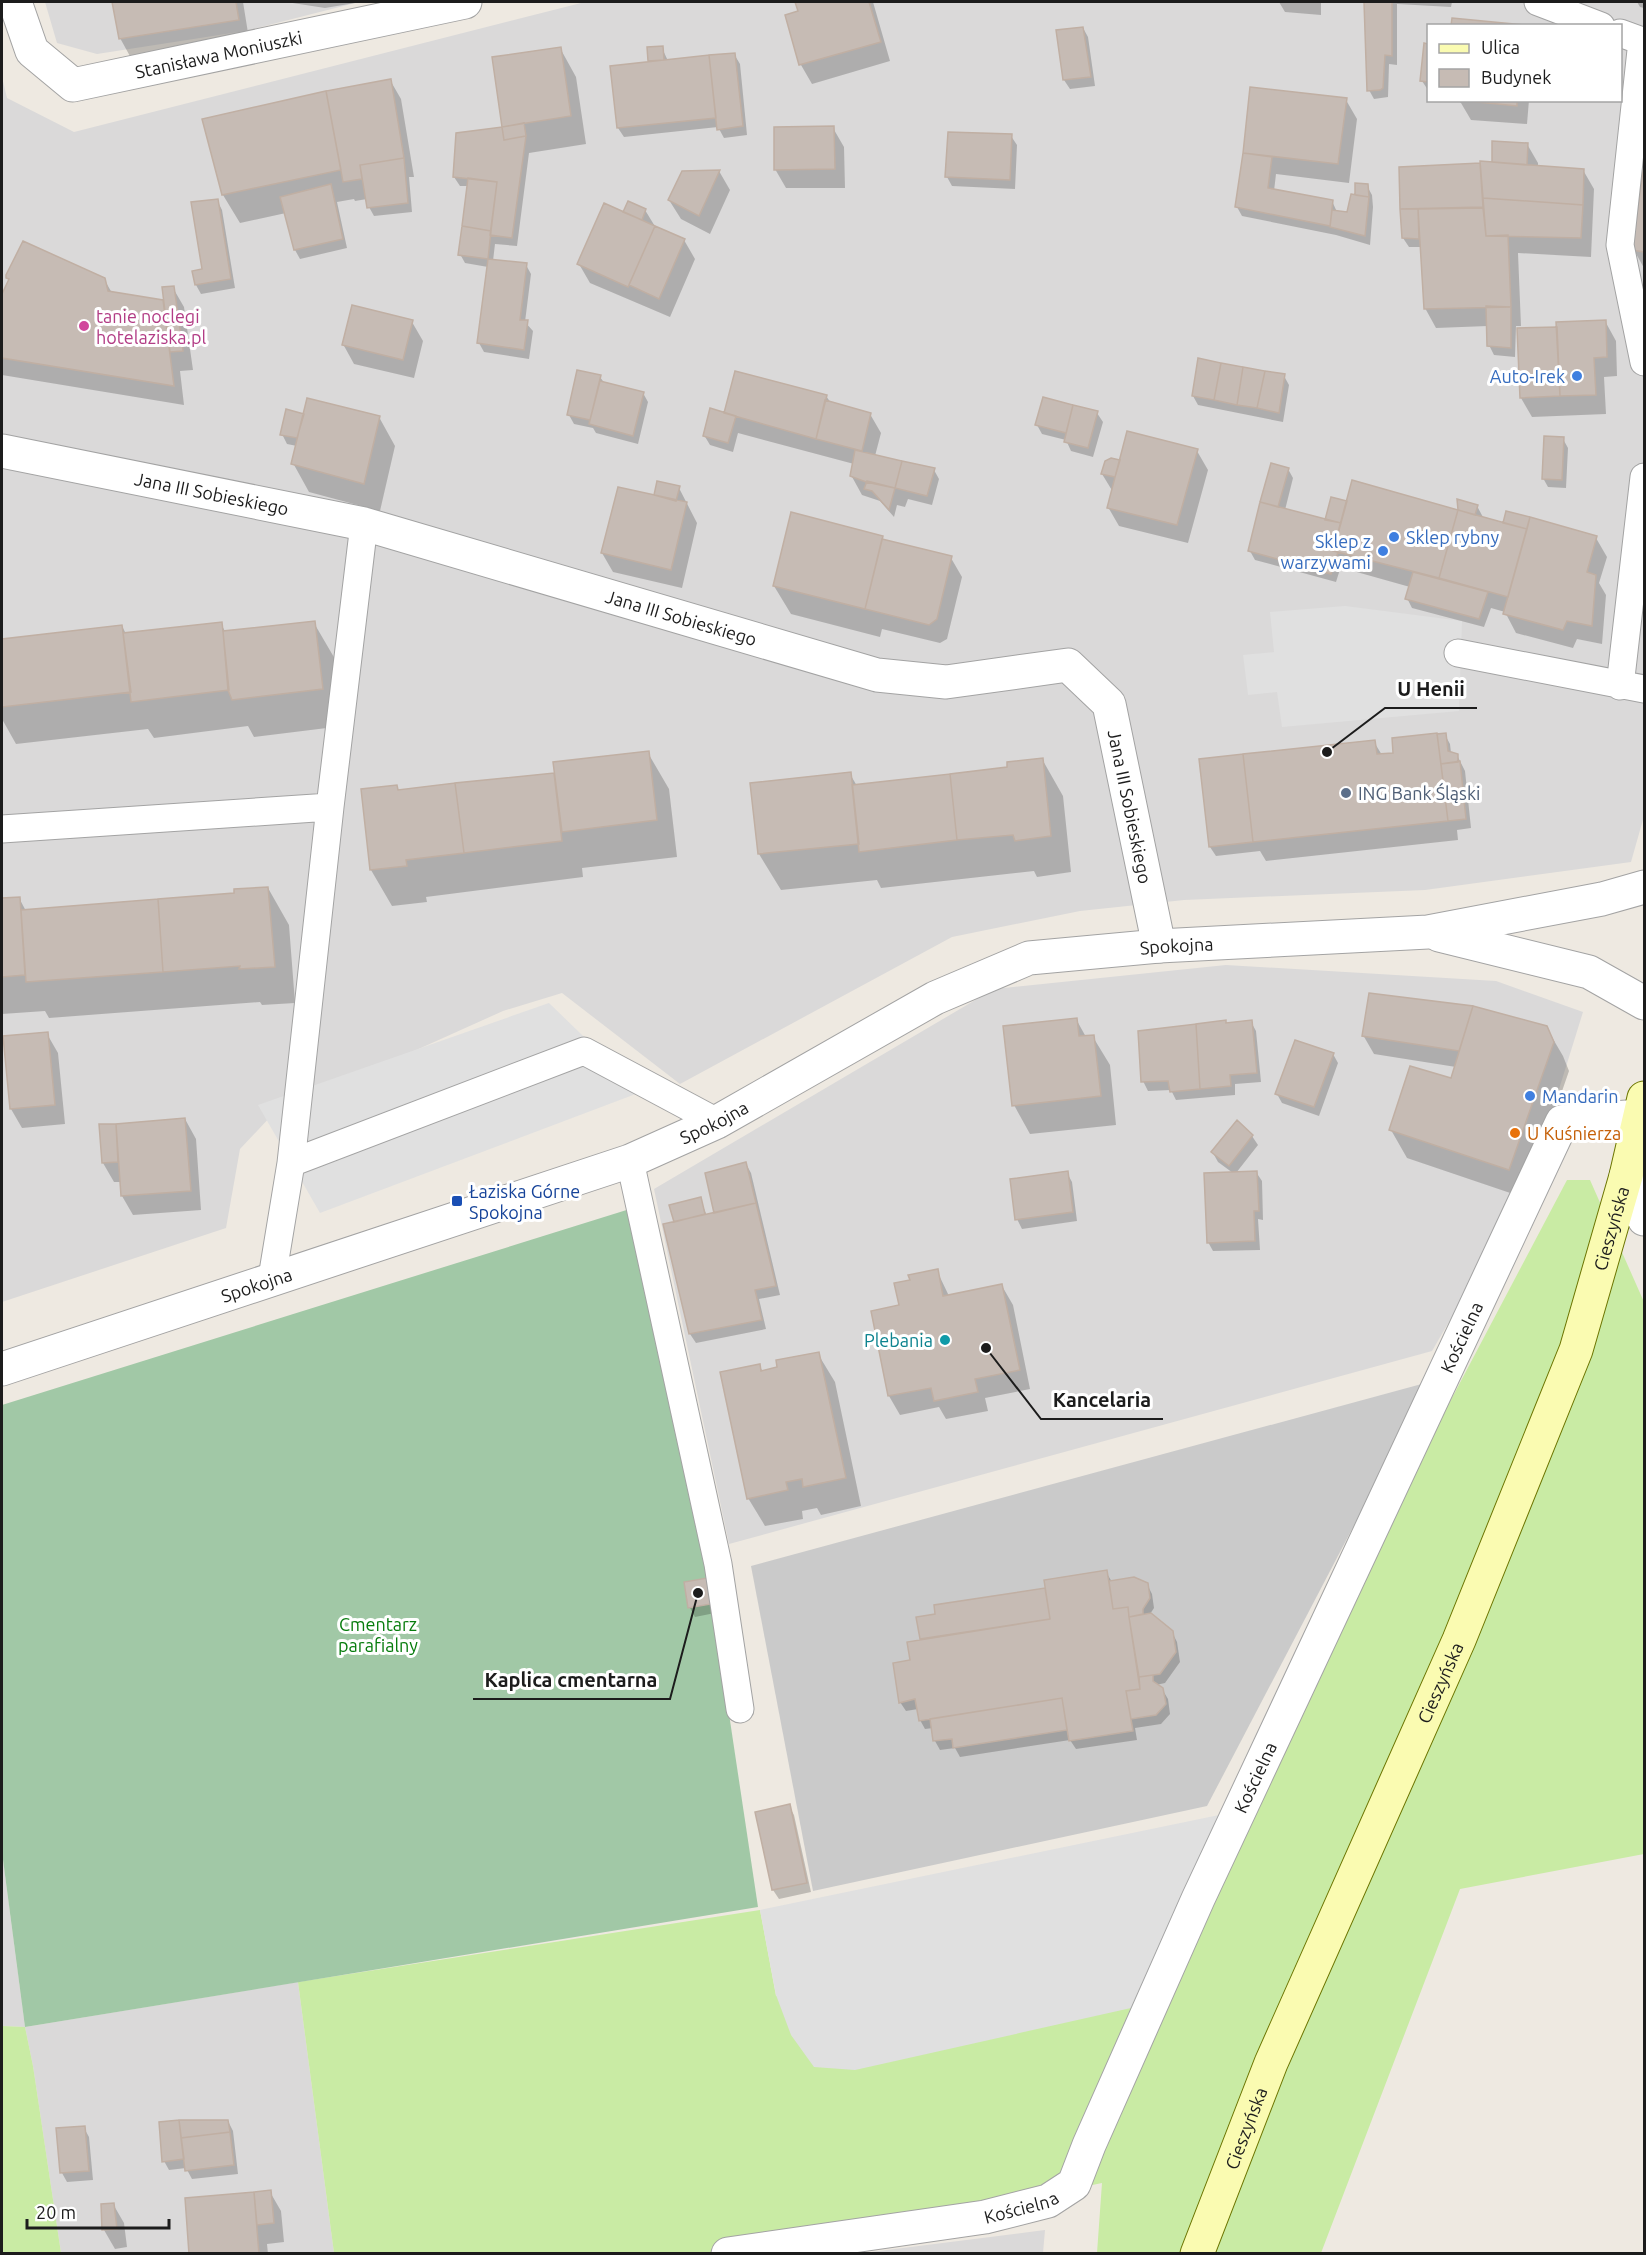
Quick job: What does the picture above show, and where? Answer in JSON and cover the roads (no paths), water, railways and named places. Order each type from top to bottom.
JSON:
[{"type":"street","name":"Stanisława Moniuszki","points":[[15,2],[32,51],[73,85],[465,2]]},
{"type":"street","name":"Jana III Sobieskiego","points":[[2,451],[364,524],[877,675],[946,682],[1068,665],[1108,705],[1159,946]]},
{"type":"street","name":"Spokojna","points":[[2,1369],[630,1161],[717,1122],[935,998],[1029,958],[1159,946],[1428,932],[1602,899],[1644,887]]},
{"type":"street","name":"Spokojna","points":[[1428,932],[1589,972],[1644,1003]]},
{"type":"street","name":"Cieszyńska","points":[[1197,2253],[1271,2063],[1459,1640],[1576,1350],[1635,1179],[1642,1107]]},
{"type":"street","name":"Kościelna","points":[[728,2253],[984,2217],[1048,2201],[1074,2184],[1089,2145],[1198,1899],[1562,1122],[1642,1107]]},
{"type":"street","points":[[1635,1179],[1644,1219]]},
{"type":"lane","points":[[1538,2],[1596,24]]},
{"type":"lane","points":[[1622,34],[1642,41],[1620,245],[1644,362]]},
{"type":"lane","points":[[1458,653],[1632,687],[1644,477]]},
{"type":"lane","points":[[272,1278],[291,1163],[364,524]]},
{"type":"lane","points":[[2,829],[330,807]]},
{"type":"lane","points":[[291,1163],[584,1051],[717,1122]]},
{"type":"lane","points":[[630,1161],[718,1564],[740,1709]]},
{"type":"place","name":"tanie noclegi hotelaziska.pl","points":[[84,326]]},
{"type":"place","name":"Auto-Irek","points":[[1577,376]]},
{"type":"place","name":"Sklep rybny","points":[[1394,537]]},
{"type":"place","name":"Sklep z warzywami","points":[[1383,551]]},
{"type":"place","name":"U Henii","points":[[1327,752]]},
{"type":"place","name":"ING Bank Śląski","points":[[1346,793]]},
{"type":"place","name":"Mandarin","points":[[1530,1096]]},
{"type":"place","name":"U Kuśnierza","points":[[1515,1133]]},
{"type":"place","name":"Łaziska Górne Spokojna","points":[[457,1201]]},
{"type":"place","name":"Plebania","points":[[945,1340]]},
{"type":"place","name":"Kancelaria","points":[[986,1348]]},
{"type":"place","name":"Kaplica cmentarna","points":[[698,1593]]},
{"type":"park label","name":"Cmentarz parafialny","points":[[378,1634]]}]
